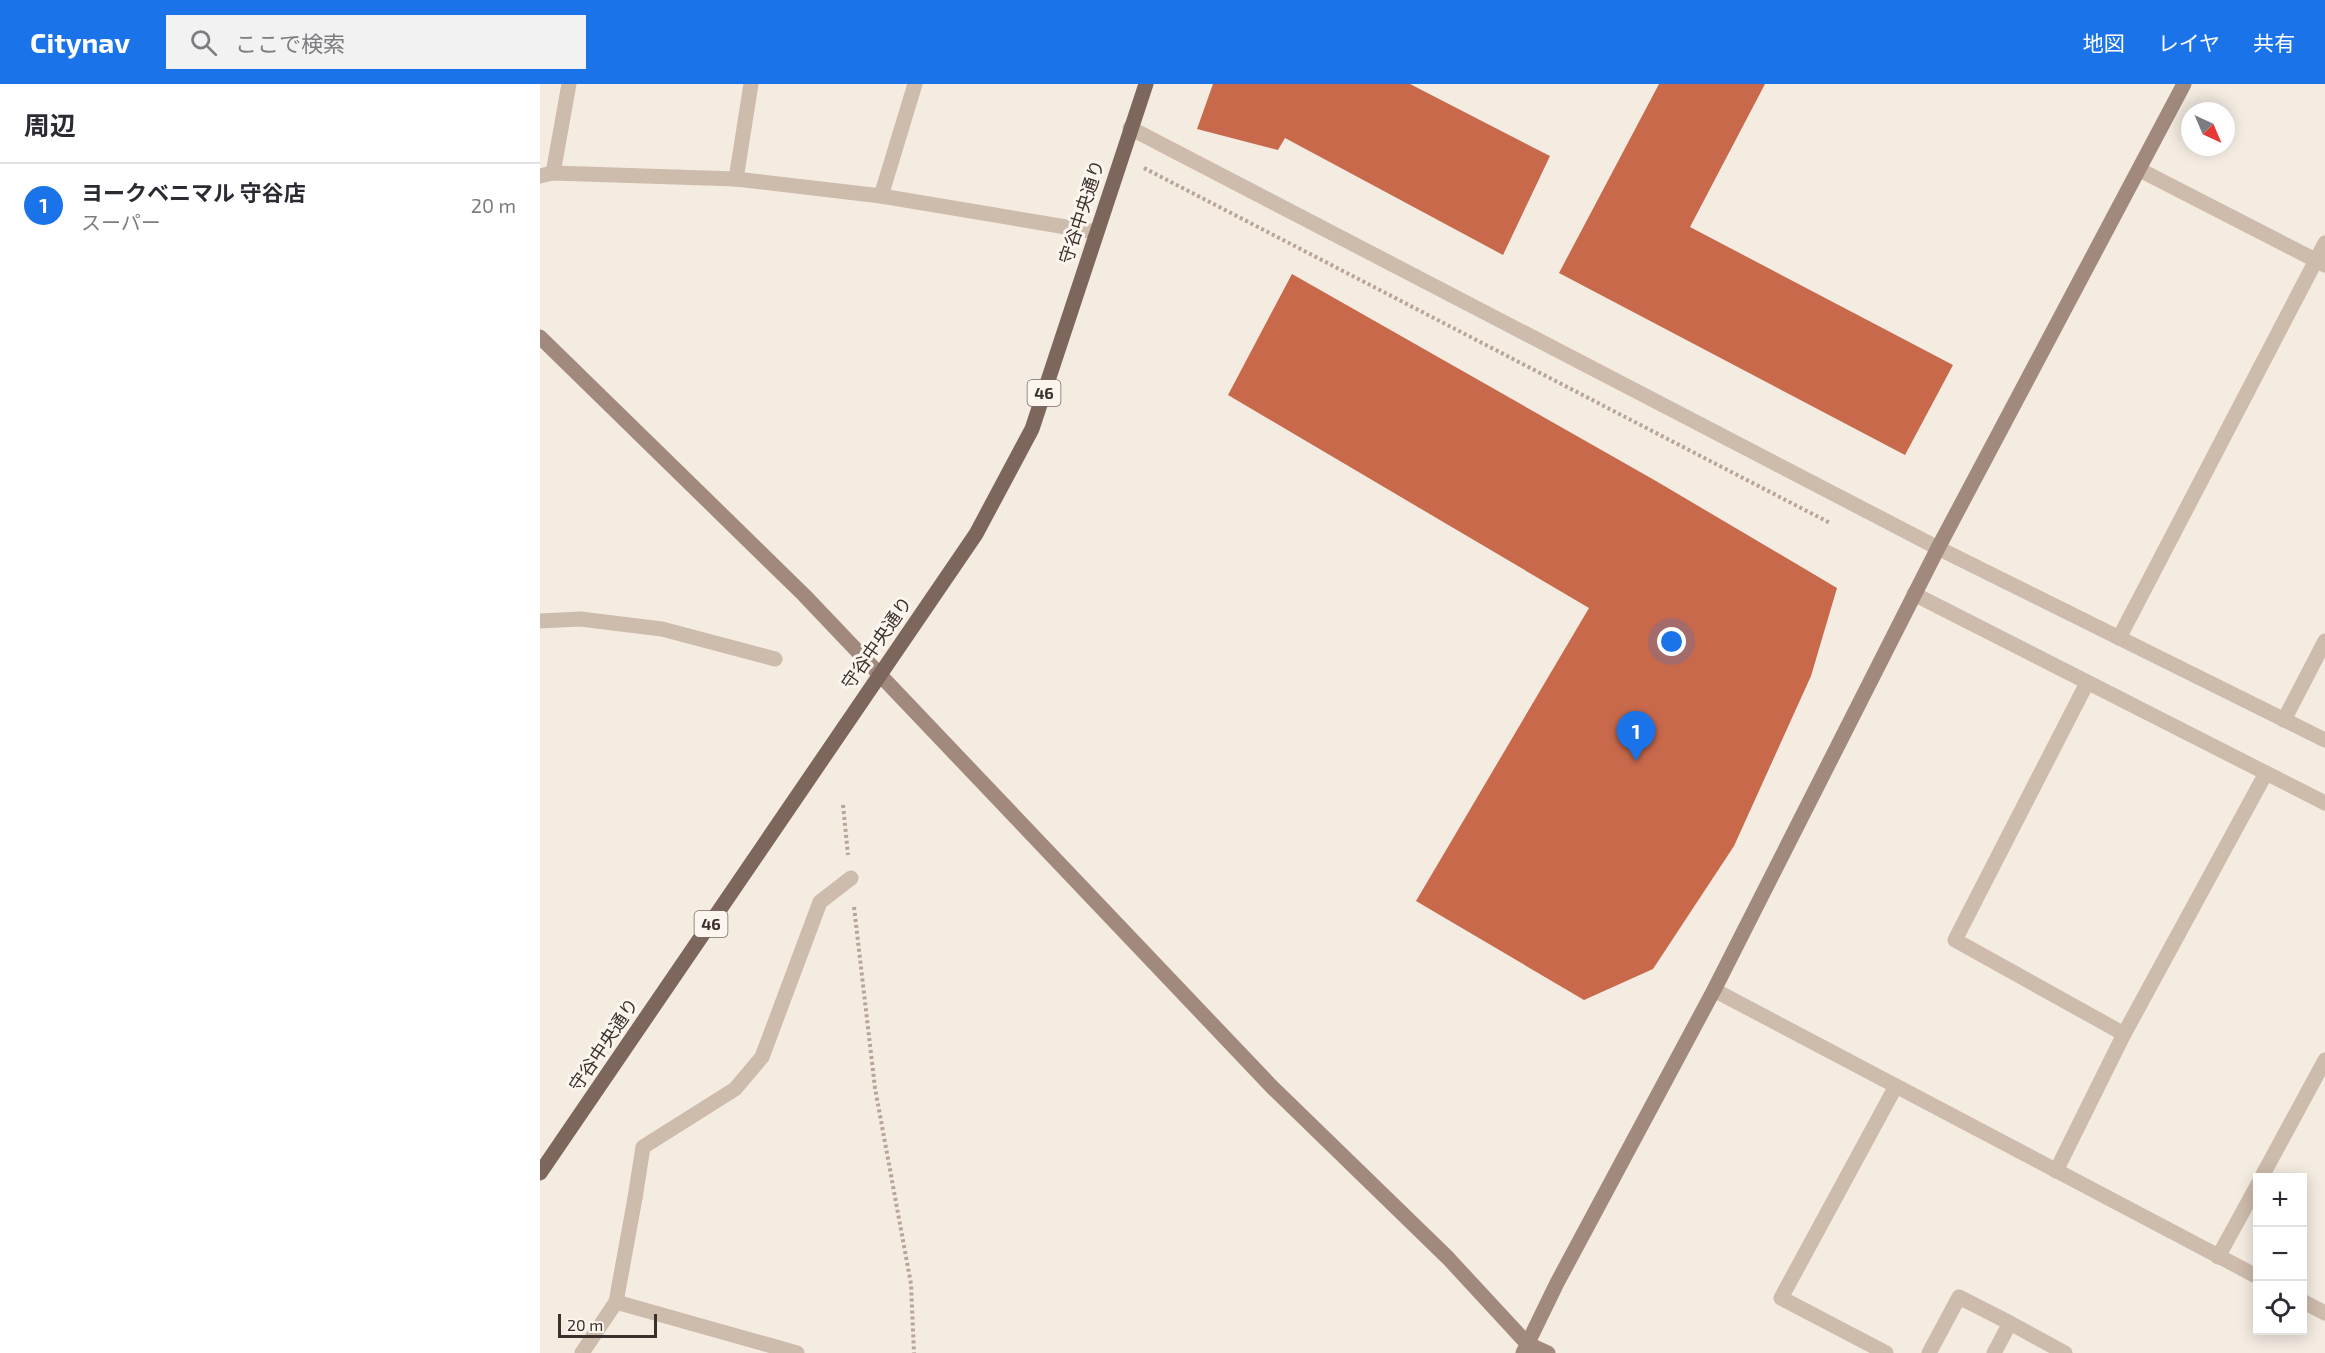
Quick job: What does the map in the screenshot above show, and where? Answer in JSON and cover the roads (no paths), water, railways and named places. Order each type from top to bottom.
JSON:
[{"type":"main road","name":"守谷中央通り","points":[[540,1173],[976,534],[1032,429],[1146,84]]},
{"type":"street","points":[[569,84],[546,175],[736,179],[880,196],[1096,232]]},
{"type":"street","points":[[736,179],[751,84]]},
{"type":"street","points":[[880,196],[915,84]]},
{"type":"street","points":[[1529,1350],[1557,1283],[1714,990],[1914,594],[2184,84]]},
{"type":"street","points":[[1130,128],[1938,548],[2325,740]]},
{"type":"street","points":[[2140,170],[2321,262]]},
{"type":"street","points":[[2119,638],[2321,262],[2325,243]]},
{"type":"street","points":[[540,338],[804,595],[1273,1088],[1448,1258],[1529,1350],[1548,1353]]},
{"type":"street","points":[[1914,594],[2325,803]]},
{"type":"street","points":[[540,621],[580,619],[662,629],[775,659]]},
{"type":"street","points":[[2284,720],[2325,641]]},
{"type":"street","points":[[2087,683],[1955,940],[2124,1034]]},
{"type":"street","points":[[2056,1171],[2124,1034],[2266,773]]},
{"type":"street","points":[[582,1353],[616,1302],[643,1148],[735,1089],[762,1057],[820,902],[851,878]]},
{"type":"street","points":[[1714,990],[2253,1274]]},
{"type":"street","points":[[2264,1173],[2325,1059]]},
{"type":"street","points":[[1886,1353],[1782,1298],[1896,1086]]},
{"type":"street","points":[[2218,1257],[2253,1193]]},
{"type":"street","points":[[1929,1353],[1959,1296],[2065,1353]]},
{"type":"street","points":[[616,1302],[797,1353]]},
{"type":"street","points":[[2307,1304],[2325,1313]]},
{"type":"street","points":[[1994,1353],[2010,1323]]},
{"type":"place","name":"ヨークベニマル 守谷店","points":[[1636,761]]}]
